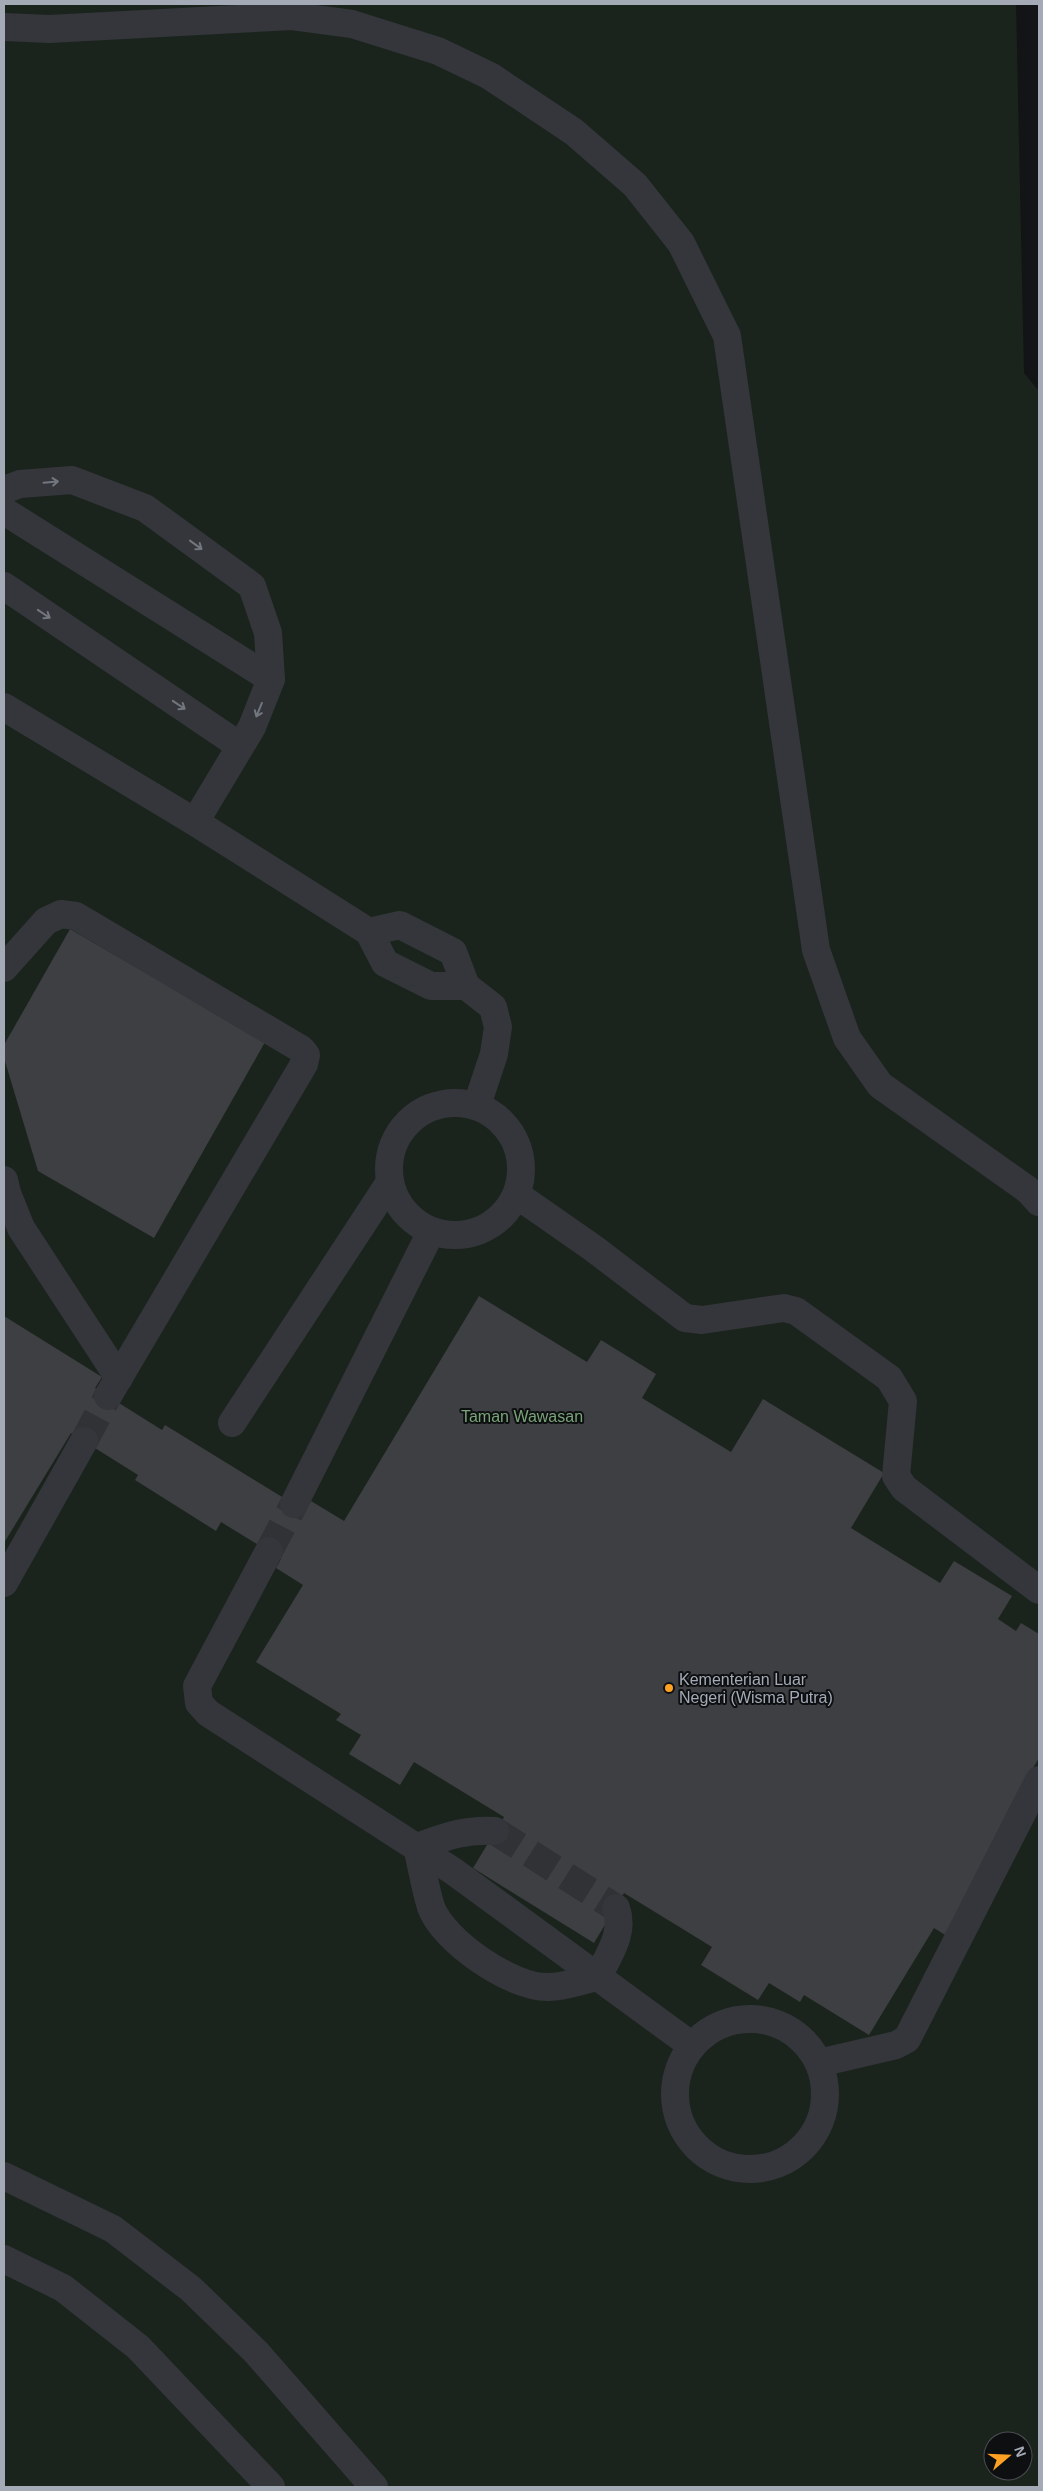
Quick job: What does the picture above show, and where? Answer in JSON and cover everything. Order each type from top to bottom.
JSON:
[{"type":"lane","points":[[4,27],[49,29],[292,16],[352,24],[438,52],[490,76],[574,132],[635,185],[681,243],[728,336],[816,950],[847,1038],[880,1085],[1028,1190],[1039,1202]]},
{"type":"lane","points":[[4,490],[20,484],[72,480],[145,508],[252,586],[268,633],[271,679],[252,727],[195,822]]},
{"type":"lane","points":[[4,511],[271,679]]},
{"type":"lane","points":[[4,586],[240,746]]},
{"type":"lane","points":[[4,707],[195,822],[369,932],[385,963],[431,986],[466,986]]},
{"type":"lane","points":[[4,968],[46,921],[61,914],[76,916],[301,1049],[306,1055],[304,1064],[113,1387],[21,1228],[7,1193],[4,1180]]},
{"type":"lane","points":[[369,932],[400,925],[453,952],[466,986],[493,1006],[498,1027],[494,1054],[477,1106]]},
{"type":"lane","points":[[442,1103],[477,1106],[506,1126],[522,1159],[517,1195],[496,1222],[466,1236],[431,1232],[404,1212],[390,1182],[392,1148],[411,1118],[442,1103]]},
{"type":"lane","points":[[232,1423],[390,1182]]},
{"type":"lane","points":[[517,1195],[593,1248],[685,1318],[702,1320],[784,1308],[796,1311],[889,1378],[903,1401],[896,1476],[904,1488],[1039,1590]]},
{"type":"lane","points":[[294,1504],[431,1232]]},
{"type":"lane","points":[[4,1583],[84,1441]]},
{"type":"lane","points":[[269,1551],[197,1686],[199,1703],[208,1713],[453,1871],[690,2045]]},
{"type":"lane","points":[[819,2063],[896,2045],[907,2039],[1039,1780]]},
{"type":"lane","points":[[417,1847],[456,1833],[474,1830],[495,1831]]},
{"type":"lane","points":[[417,1847],[432,1908],[451,1936],[480,1960],[521,1983],[549,1987],[598,1977]]},
{"type":"lane","points":[[598,1977],[620,1932],[620,1919],[616,1908]]},
{"type":"lane","points":[[760,2018],[795,2033],[819,2063],[825,2109],[803,2149],[763,2170],[717,2164],[684,2133],[674,2088],[690,2045],[722,2022],[760,2018]]},
{"type":"lane","points":[[4,2176],[113,2229],[191,2289],[256,2352],[374,2487]]},
{"type":"lane","points":[[4,2259],[63,2288],[138,2347],[270,2487]]},
{"type":"green space","name":"Taman Wawasan","points":[[4,4],[1016,4],[1024,373],[1039,391],[1039,2487],[4,2487]]},
{"type":"building","points":[[70,929],[265,1042],[154,1238],[38,1171],[4,1058],[4,1045]]},
{"type":"building","name":"Kementerian Luar Negeri (Wisma Putra)","points":[[479,1296],[587,1362],[601,1340],[656,1374],[642,1398],[731,1452],[763,1399],[884,1473],[851,1528],[940,1583],[954,1561],[1012,1596],[998,1619],[1016,1631],[1021,1623],[1039,1634],[1039,1758],[1014,1800],[950,1938],[934,1928],[869,2035],[804,1995],[800,2002],[769,1983],[758,2000],[701,1965],[712,1947],[624,1893],[594,1943],[473,1868],[504,1817],[414,1762],[400,1785],[349,1754],[361,1735],[336,1720],[341,1714],[256,1662],[303,1585],[276,1568],[281,1559],[221,1522],[216,1531],[135,1480],[138,1475],[71,1433],[4,1543],[4,1316],[102,1377],[95,1388],[162,1430],[165,1425],[305,1511],[311,1501],[344,1521]]},
{"type":"tunnel","points":[[84,1441],[108,1396]]},
{"type":"tunnel","points":[[269,1551],[294,1504]]},
{"type":"tunnel","points":[[495,1831],[616,1908]]},
{"type":"place","name":"Kementerian Luar Negeri (Wisma Putra)","points":[[669,1688]]}]
